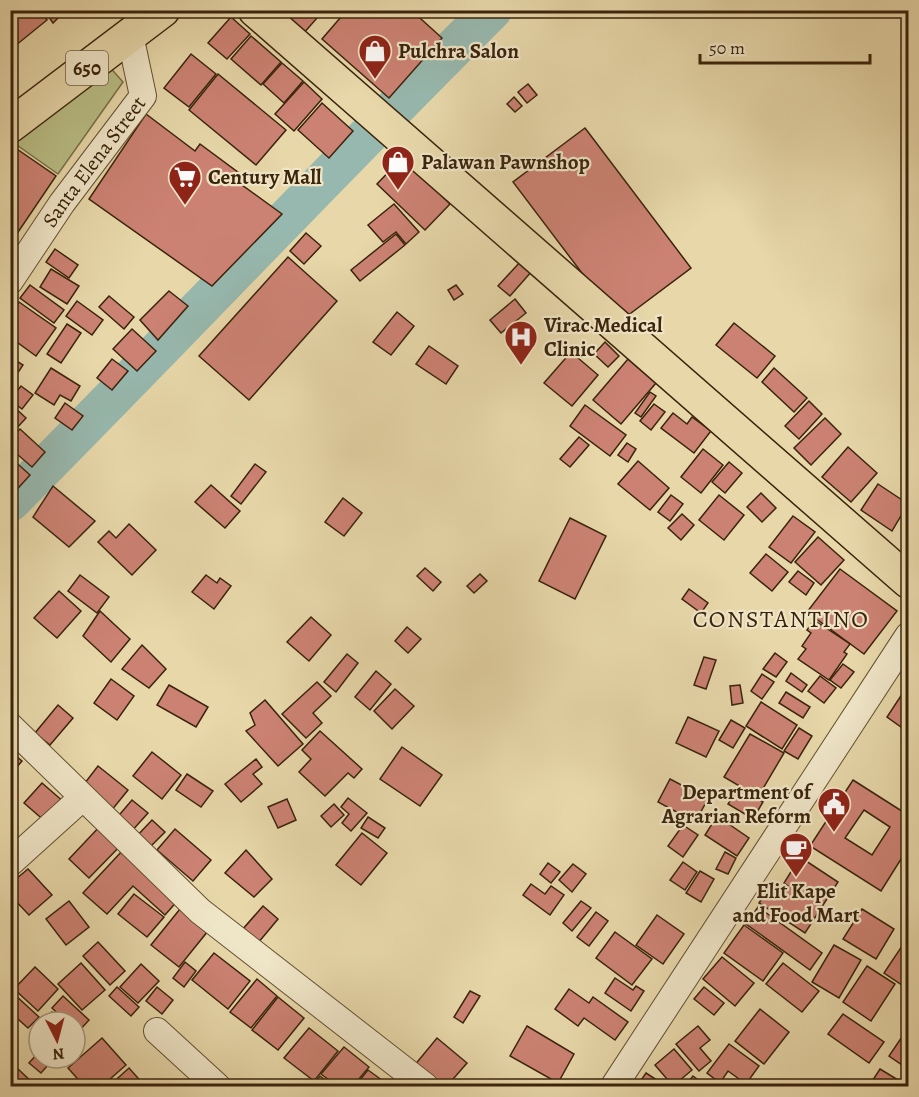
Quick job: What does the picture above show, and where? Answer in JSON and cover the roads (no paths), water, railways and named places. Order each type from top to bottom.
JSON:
[{"type":"main road","name":"650","points":[[10,126],[128,23],[163,10]]},
{"type":"main road","points":[[255,10],[371,110],[394,134],[909,581]]},
{"type":"street","name":"Santa Elena Street","points":[[10,281],[62,203],[143,96],[128,23]]},
{"type":"street","points":[[614,1086],[909,636]]},
{"type":"street","points":[[10,726],[81,798],[201,911],[424,1086]]},
{"type":"street","points":[[10,863],[81,798]]},
{"type":"street","points":[[157,1031],[217,1086]]},
{"type":"waterway","points":[[10,502],[492,10]]},
{"type":"place","name":"Pulchra Salon","points":[[375,80]]},
{"type":"place","name":"Palawan Pawnshop","points":[[398,191]]},
{"type":"place","name":"Century Mall","points":[[185,206]]},
{"type":"place","name":"Virac Medical Clinic","points":[[521,366]]},
{"type":"place","name":"Department of Agrarian Reform","points":[[834,833]]},
{"type":"place","name":"Elit Kape and Food Mart","points":[[796,878]]},
{"type":"district","name":"CONSTANTINO","points":[[781,619]]}]
